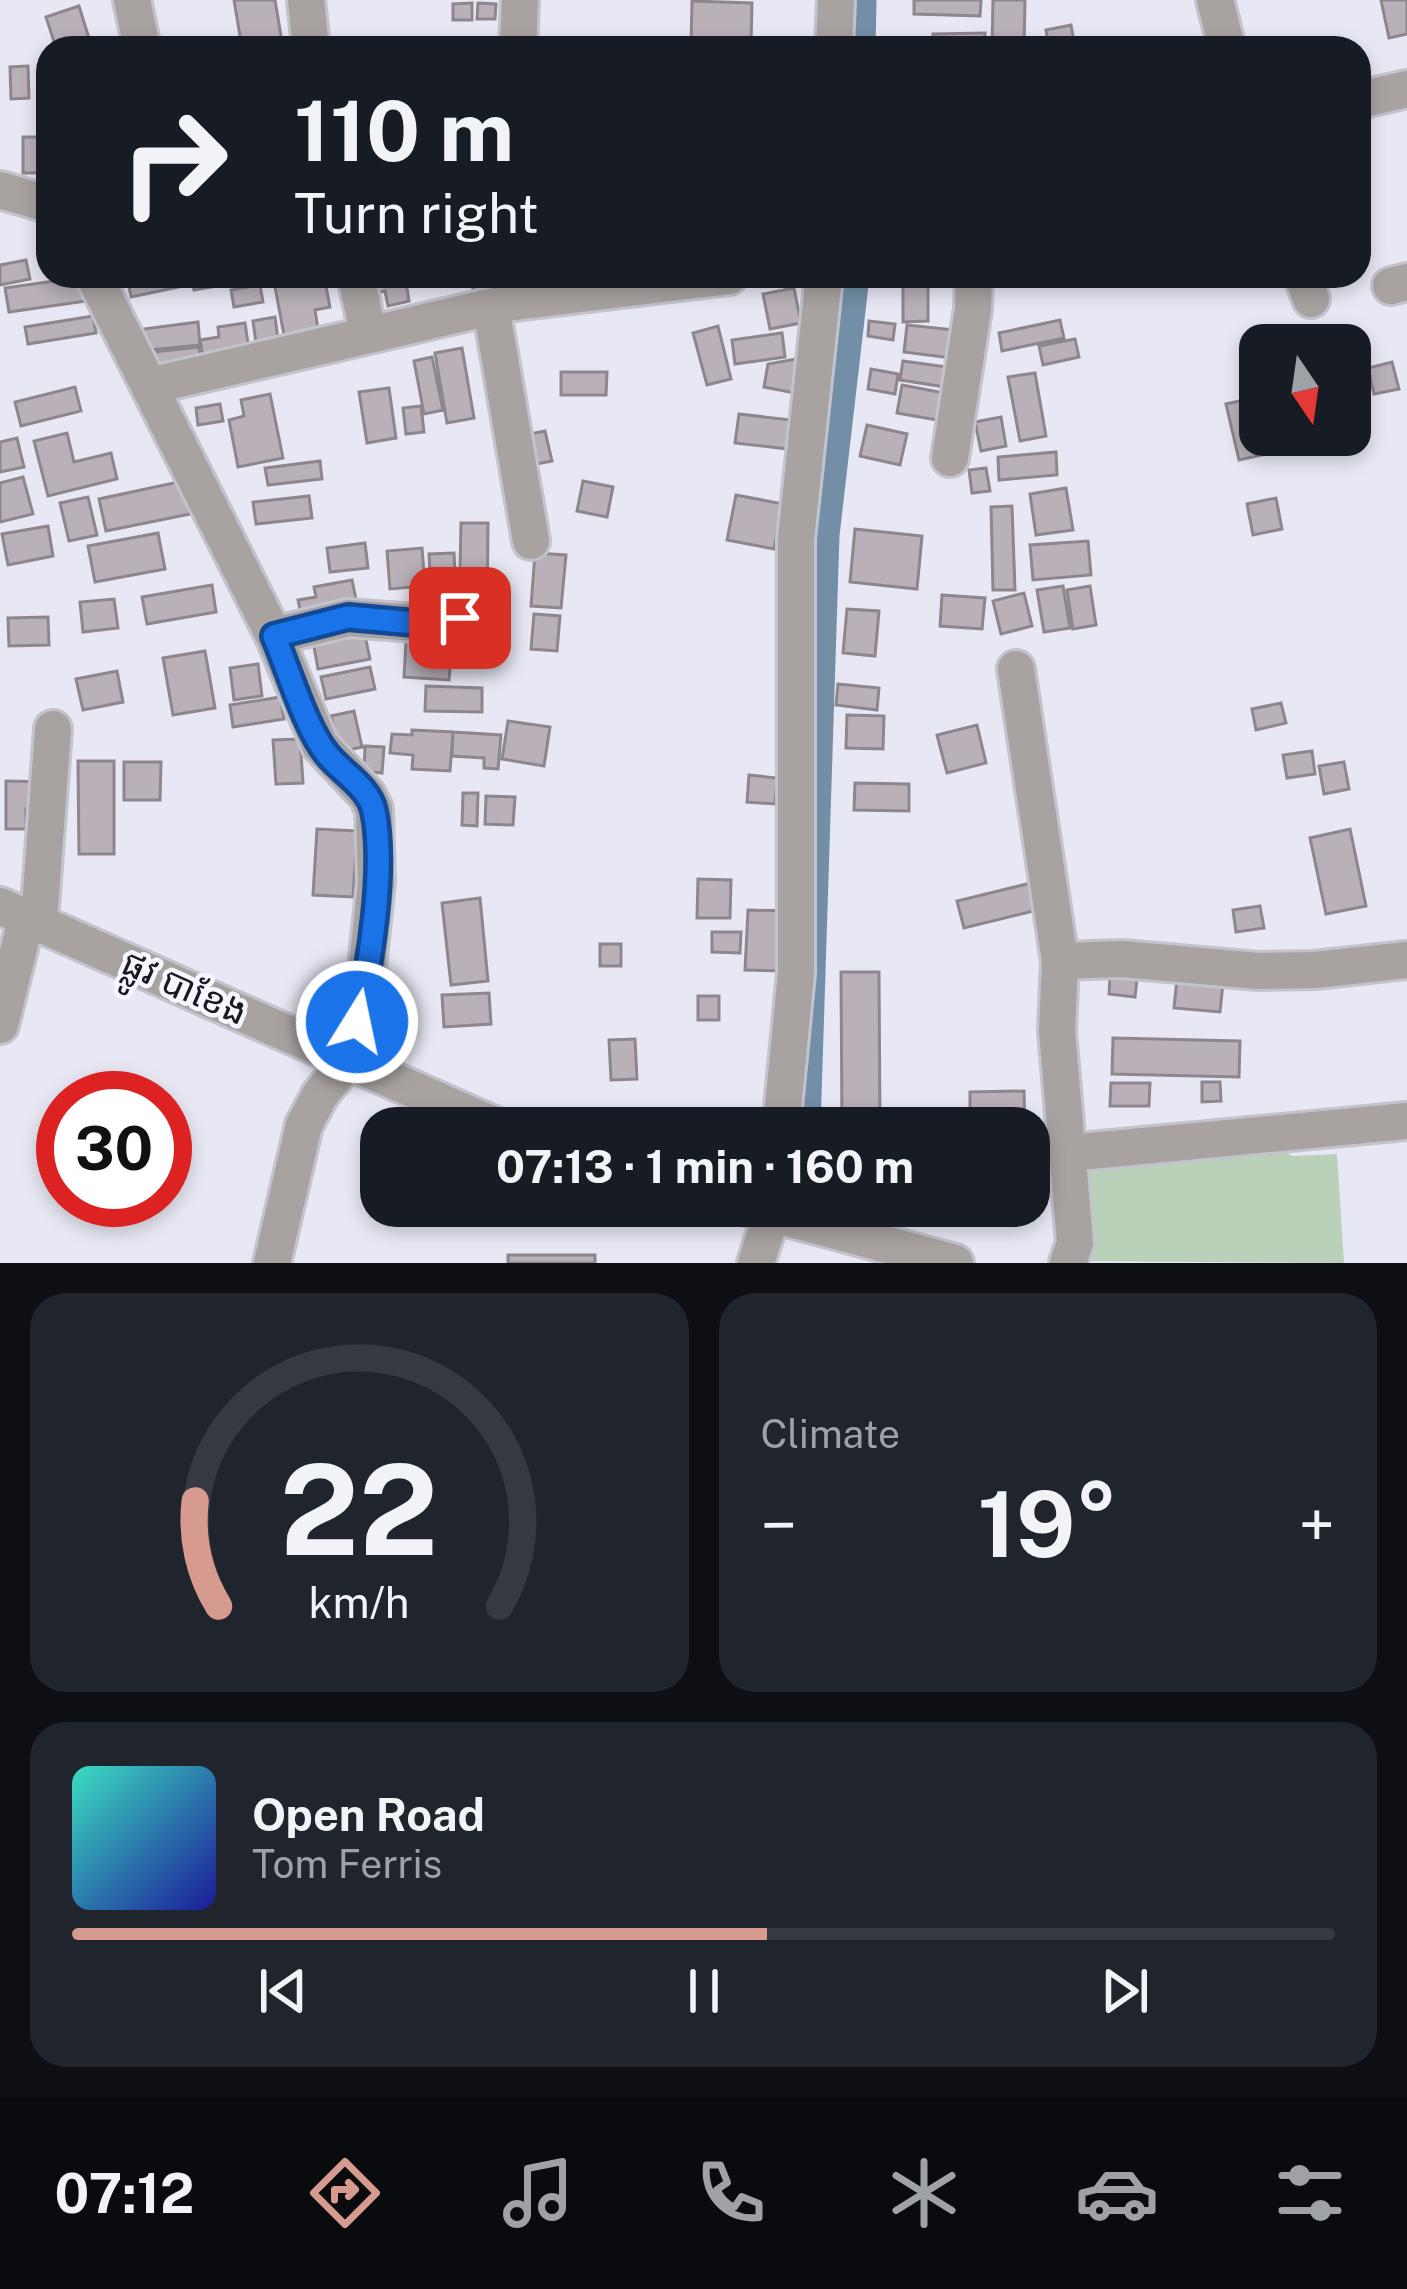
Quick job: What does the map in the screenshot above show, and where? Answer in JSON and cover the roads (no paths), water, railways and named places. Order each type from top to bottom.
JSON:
[{"type":"street","points":[[132,0],[140,36]]},
{"type":"street","points":[[306,0],[310,36]]},
{"type":"street","points":[[518,36],[520,0]]},
{"type":"street","points":[[834,36],[836,0]]},
{"type":"street","points":[[1215,0],[1224,36]]},
{"type":"street","points":[[1371,97],[1407,89]]},
{"type":"street","points":[[0,190],[36,200]]},
{"type":"street","points":[[100,288],[274,636],[320,745],[367,795],[374,809],[376,883],[365,984],[348,1060],[304,1125],[272,1263]]},
{"type":"street","points":[[359,288],[368,333]]},
{"type":"street","points":[[149,386],[502,295],[586,288]]},
{"type":"street","points":[[784,1107],[796,973],[796,538],[823,288]]},
{"type":"street","points":[[950,458],[974,288]]},
{"type":"street","points":[[502,295],[531,541]]},
{"type":"street","points":[[274,636],[348,617],[415,623],[460,618]]},
{"type":"street","points":[[1016,669],[1060,961],[1057,1031],[1076,1244],[1068,1263]]},
{"type":"street","points":[[0,1025],[53,729]]},
{"type":"street","name":"ផ្លូវ បាខែង","points":[[22,914],[453,1107]]},
{"type":"street","points":[[1060,961],[1122,959],[1271,971],[1407,960]]},
{"type":"street","points":[[1069,1153],[1407,1121]]},
{"type":"street","points":[[756,1263],[761,1227]]},
{"type":"street","points":[[828,1227],[956,1263]]},
{"type":"waterway","points":[[862,36],[863,0]]},
{"type":"waterway","points":[[808,1107],[826,535],[855,288]]}]
